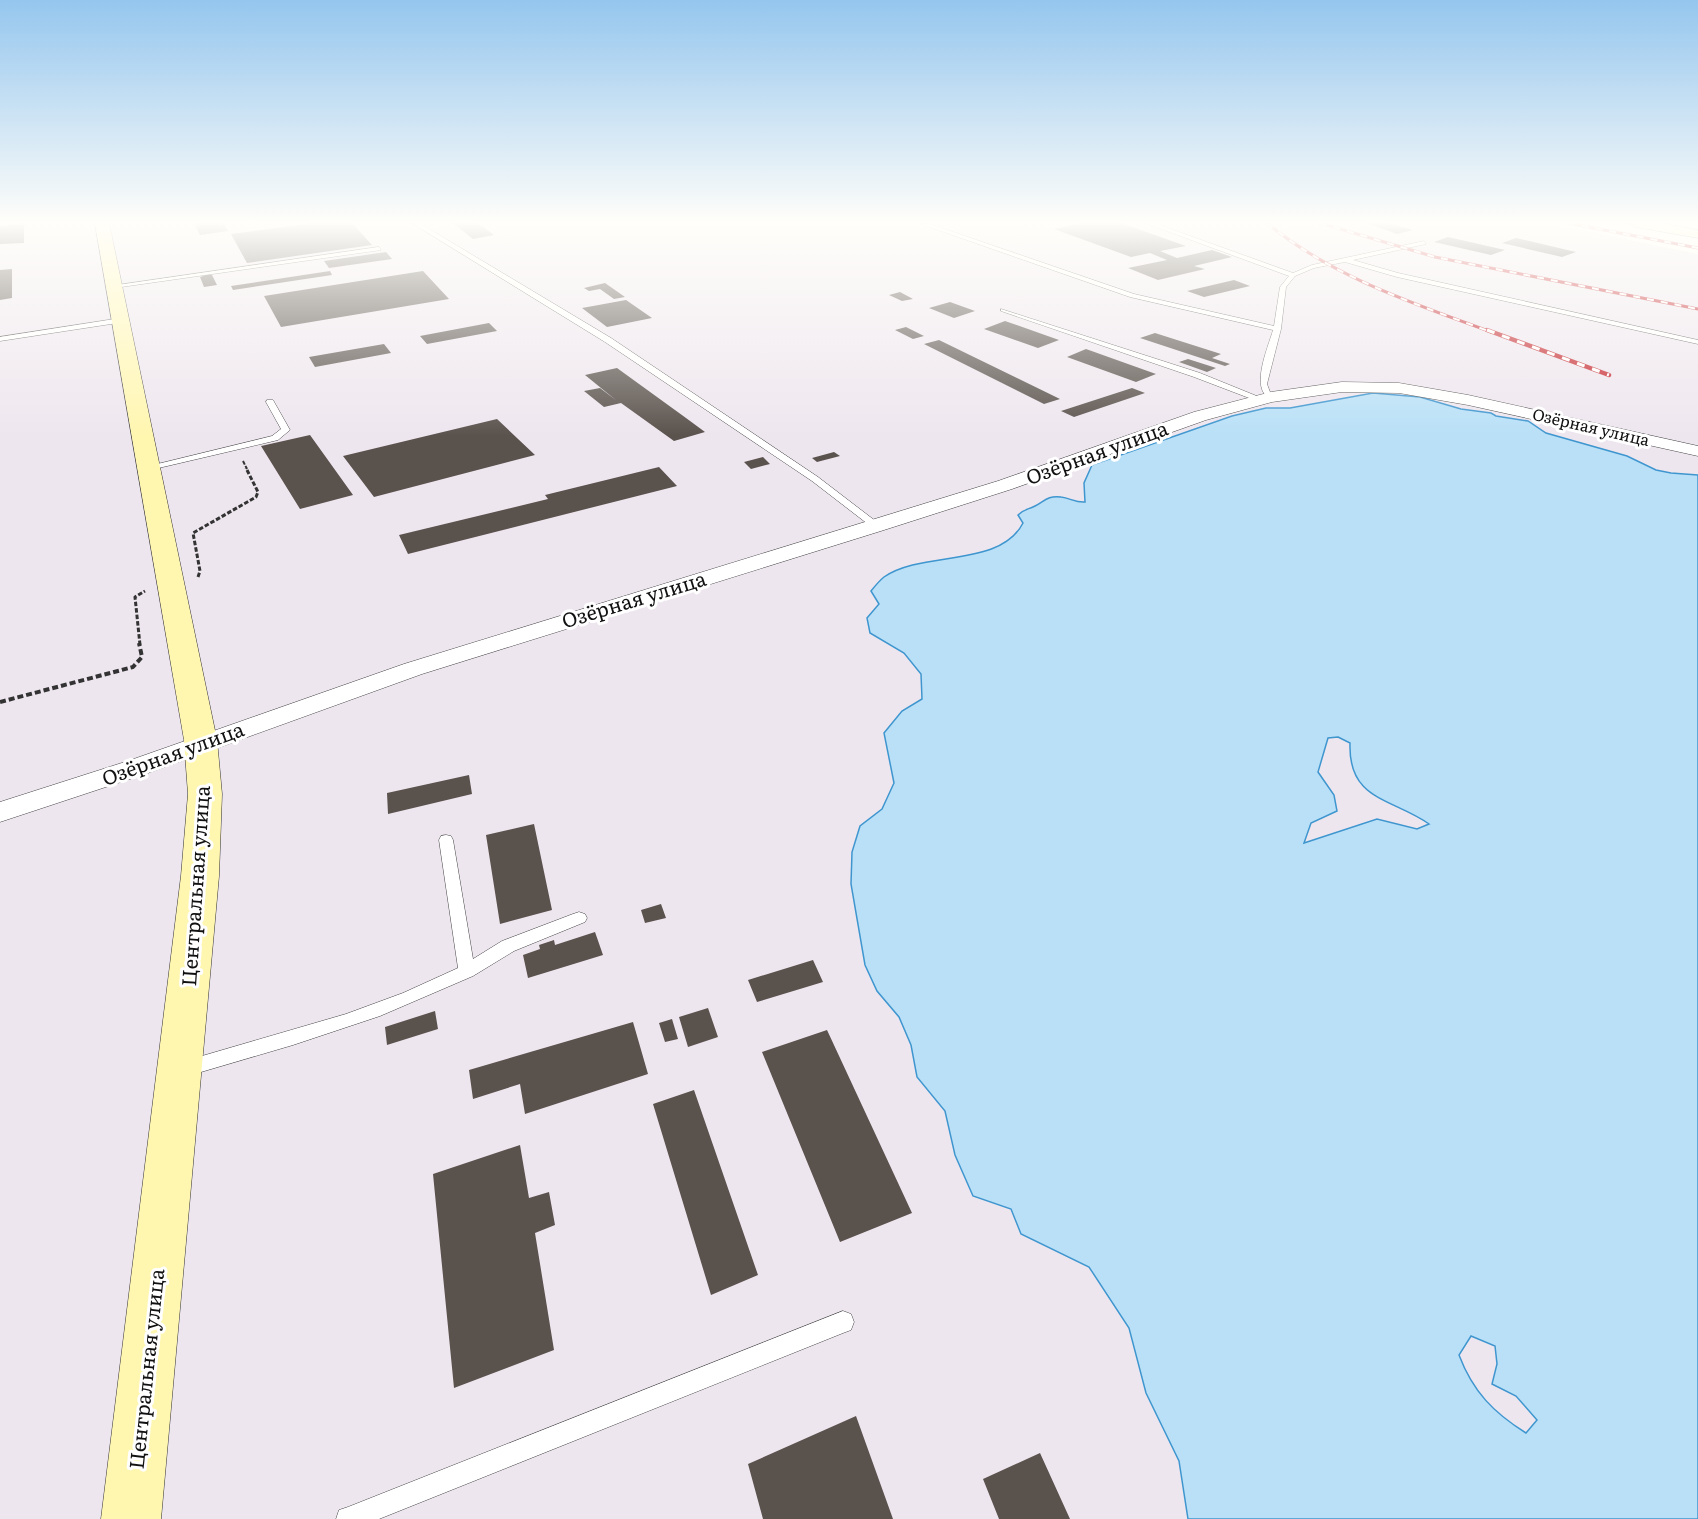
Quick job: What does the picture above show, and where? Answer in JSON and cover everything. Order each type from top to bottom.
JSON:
[{"type":"street","name":"Центральная улица","points":[[116,294],[201,744],[205,822],[131,1519]]},
{"type":"street","name":"Озёрная улица","points":[[0,812],[412,669],[877,526],[1005,485],[1200,416],[1265,398],[1342,387],[1399,388],[1468,400],[1698,451]]},
{"type":"lane","points":[[0,339],[118,303],[162,294]]},
{"type":"lane","points":[[532,294],[608,340],[815,479],[877,526]]},
{"type":"lane","points":[[1126,294],[1277,329]]},
{"type":"lane","points":[[1003,310],[1265,398],[1263,384],[1277,329],[1282,294]]},
{"type":"lane","points":[[1482,294],[1698,342]]},
{"type":"lane","points":[[150,467],[275,438],[283,434],[286,430],[270,402]]},
{"type":"lane","points":[[446,840],[467,971]]},
{"type":"lane","points":[[179,1071],[249,1051],[400,1001],[467,971],[508,946],[579,918]]},
{"type":"lane","points":[[348,1519],[843,1322]]},
{"type":"shaded area","points":[[0,294],[1698,294],[1698,1519],[0,1519]]},
{"type":"water","points":[[1373,393],[1420,397],[1461,409],[1528,421],[1546,433],[1627,456],[1656,470],[1698,475],[1698,1519],[1188,1519],[1179,1461],[1146,1393],[1129,1328],[1089,1267],[1021,1234],[1011,1209],[973,1196],[955,1155],[945,1111],[917,1077],[911,1045],[899,1017],[877,991],[865,965],[851,884],[852,852],[860,826],[882,809],[894,783],[884,733],[902,711],[922,699],[921,674],[904,653],[870,633],[867,618],[879,604],[871,591],[884,577],[900,569],[979,553],[997,547],[1012,537],[1023,523],[1018,515],[1049,498],[1061,497],[1085,502],[1084,483],[1092,465],[1232,416],[1266,408],[1290,408]],"holes":[[[1338,737],[1350,743],[1351,762],[1356,776],[1364,787],[1375,796],[1429,824],[1417,829],[1377,819],[1304,843],[1311,823],[1337,811],[1334,795],[1318,772],[1328,738]],[[1471,1336],[1495,1346],[1497,1364],[1492,1384],[1516,1396],[1537,1420],[1526,1433],[1494,1409],[1471,1380],[1459,1355]]]},
{"type":"building","points":[[0,294],[12,294],[12,298],[0,300]]},
{"type":"building","points":[[277,294],[444,294],[449,299],[281,327],[264,296]]},
{"type":"building","points":[[607,294],[621,294],[625,297],[614,299]]},
{"type":"building","points":[[904,294],[913,299],[902,301],[889,295]]},
{"type":"building","points":[[1195,294],[1217,294],[1204,297]]},
{"type":"building","points":[[626,300],[652,318],[607,327],[582,308]]},
{"type":"building","points":[[950,302],[975,311],[954,318],[929,308]]},
{"type":"building","points":[[1005,321],[1059,340],[1038,348],[984,329]]},
{"type":"building","points":[[489,323],[497,331],[427,344],[420,336]]},
{"type":"building","points":[[906,327],[924,336],[913,339],[895,330]]},
{"type":"building","points":[[1155,333],[1221,354],[1212,358],[1230,364],[1225,366],[1140,338]]},
{"type":"building","points":[[939,340],[1060,399],[1044,404],[924,344]]},
{"type":"building","points":[[384,344],[391,353],[315,367],[309,357]]},
{"type":"building","points":[[1086,349],[1156,374],[1136,382],[1067,357]]},
{"type":"building","points":[[1188,359],[1216,368],[1207,372],[1179,362]]},
{"type":"building","points":[[617,368],[705,432],[674,441],[621,403],[604,407],[584,391],[600,388],[617,401],[585,375]]},
{"type":"building","points":[[1132,388],[1145,393],[1074,417],[1061,411]]},
{"type":"building","points":[[497,419],[535,455],[374,497],[343,456]]},
{"type":"building","points":[[310,435],[353,495],[300,509],[261,446]]},
{"type":"building","points":[[834,452],[840,456],[817,462],[812,458]]},
{"type":"building","points":[[763,457],[770,464],[751,469],[744,462]]},
{"type":"building","points":[[659,467],[677,486],[408,554],[399,535],[548,499],[545,495]]},
{"type":"building","points":[[469,775],[472,794],[388,814],[387,793]]},
{"type":"building","points":[[534,824],[552,910],[500,924],[486,835]]},
{"type":"building","points":[[661,904],[666,918],[645,923],[641,910]]},
{"type":"building","points":[[595,932],[603,955],[528,978],[523,955],[540,949],[539,945],[554,940],[555,945]]},
{"type":"building","points":[[813,960],[823,982],[757,1002],[748,980]]},
{"type":"building","points":[[708,1008],[718,1037],[688,1047],[679,1017]]},
{"type":"building","points":[[435,1011],[438,1029],[387,1045],[385,1027]]},
{"type":"building","points":[[672,1019],[678,1039],[665,1042],[659,1023]]},
{"type":"building","points":[[633,1022],[648,1074],[525,1114],[520,1084],[473,1099],[469,1070]]},
{"type":"building","points":[[827,1030],[912,1213],[840,1242],[762,1052]]},
{"type":"building","points":[[694,1090],[758,1275],[711,1295],[653,1104]]},
{"type":"building","points":[[520,1145],[529,1198],[549,1192],[555,1225],[535,1233],[554,1350],[454,1388],[433,1174]]},
{"type":"building","points":[[856,1416],[893,1519],[763,1519],[748,1464]]},
{"type":"building","points":[[1040,1453],[1070,1519],[999,1519],[983,1479]]},
{"type":"railway","points":[[1391,294],[1491,332]]},
{"type":"railway","points":[[1622,294],[1698,309]]},
{"type":"railway","points":[[1487,330],[1609,375]]}]
